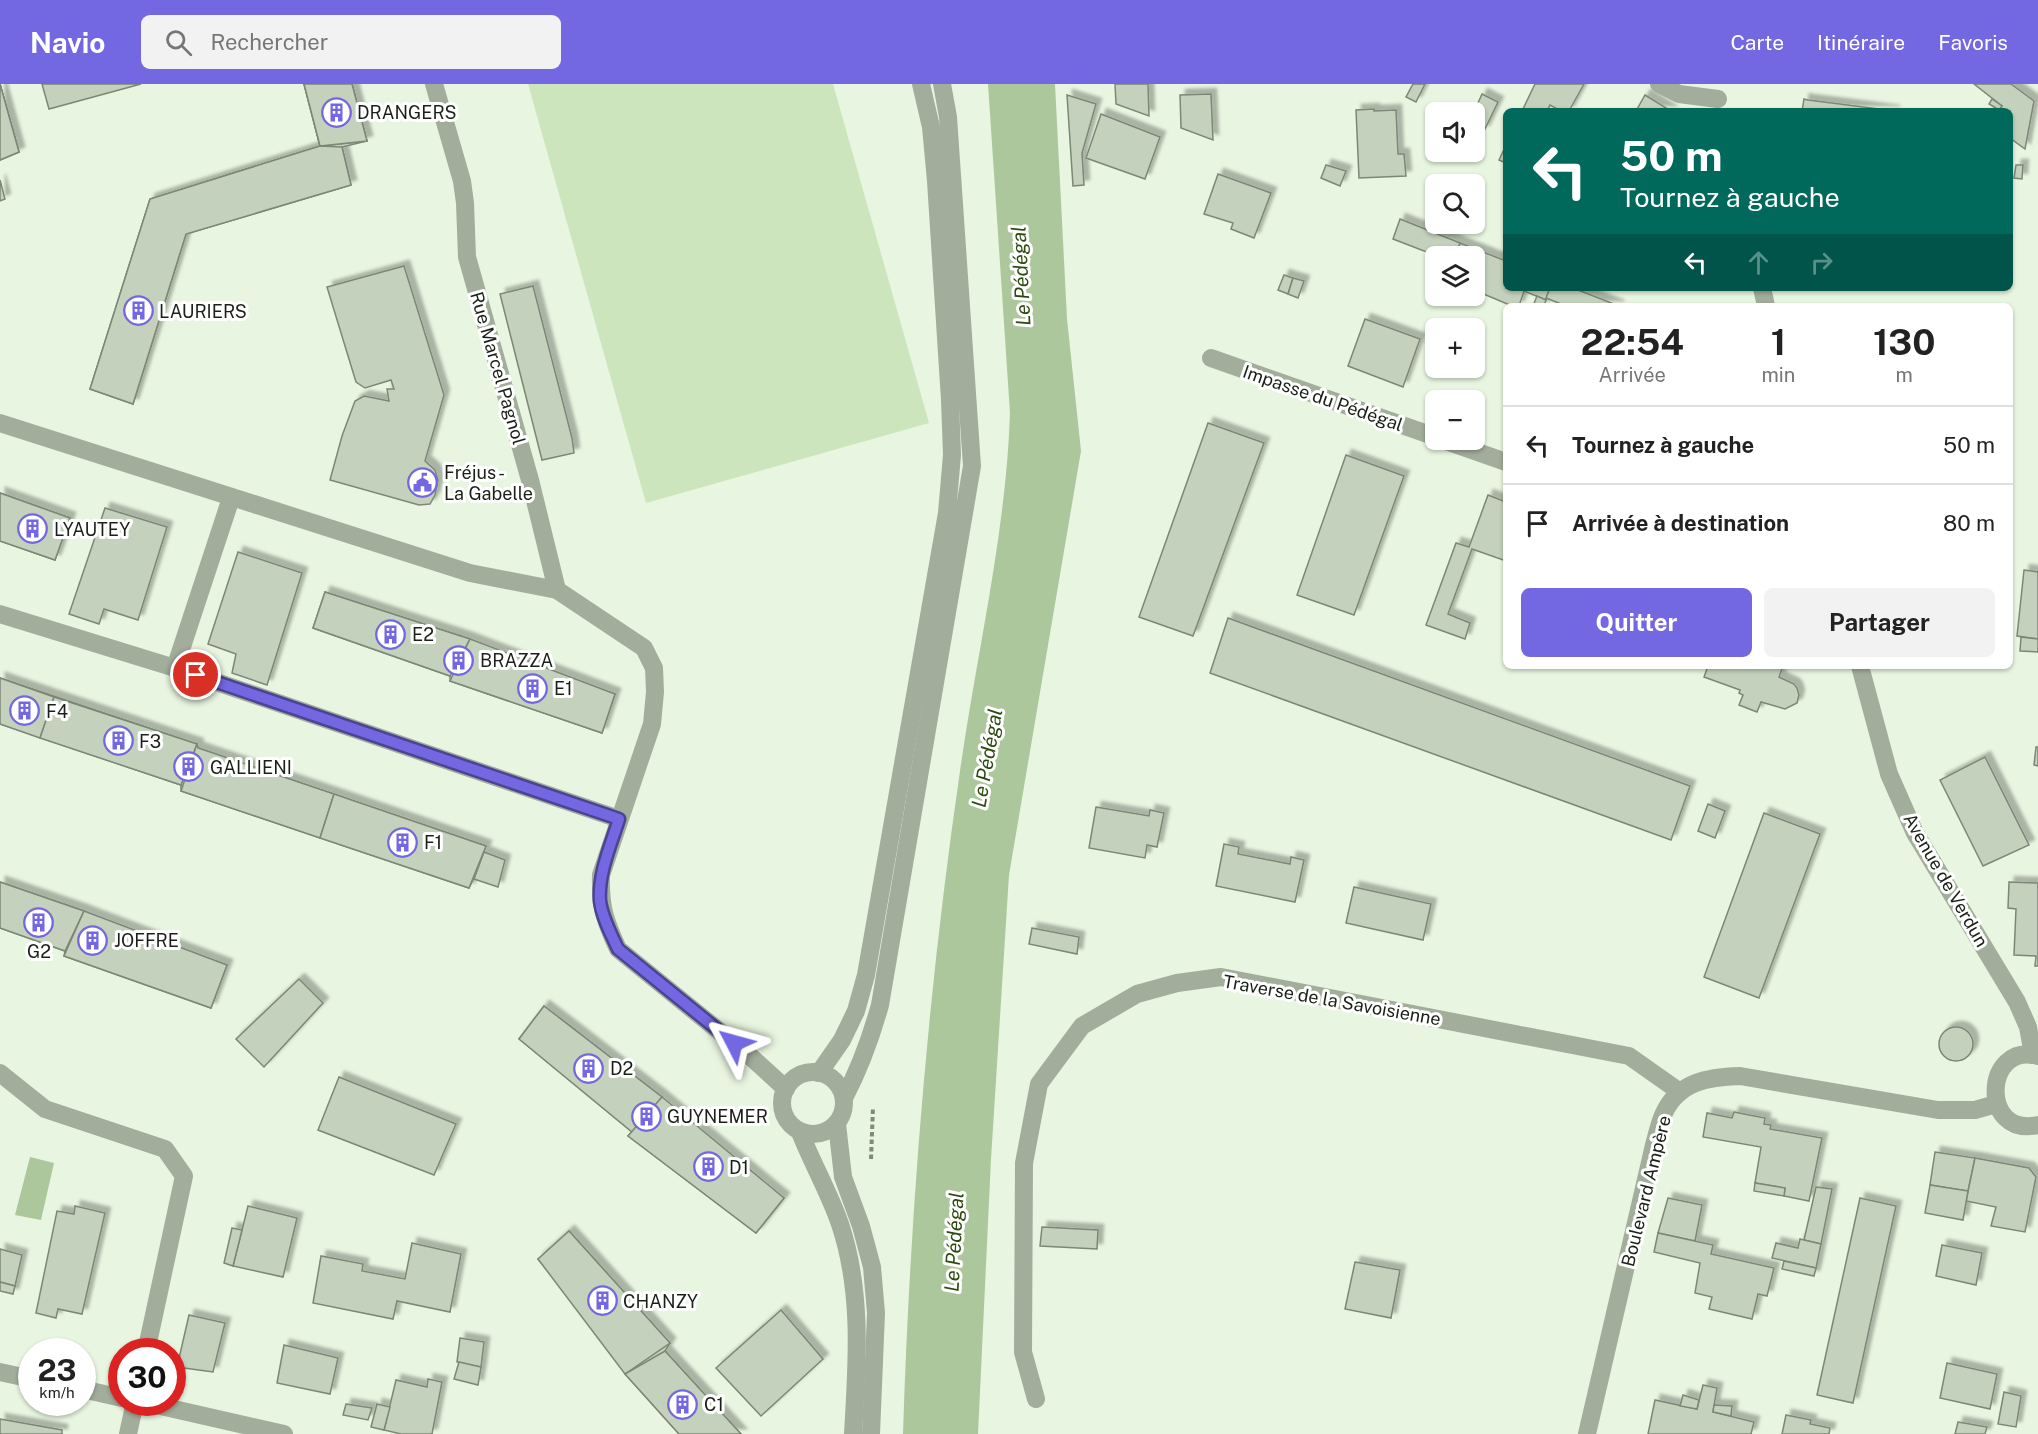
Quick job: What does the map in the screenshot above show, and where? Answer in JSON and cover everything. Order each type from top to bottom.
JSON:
[{"type":"street","name":"Rue Marcel Pagnol","points":[[435,84],[462,181],[467,257],[530,480],[557,590]]},
{"type":"street","points":[[819,1073],[842,1040],[856,1011],[866,975],[947,513],[952,455],[950,400],[936,181],[931,127],[921,84]]},
{"type":"street","points":[[871,1434],[876,1313],[872,1267],[861,1226],[843,1177],[837,1124],[844,1107],[844,1098],[860,1066],[880,1005],[972,466],[948,117],[942,84]]},
{"type":"street","points":[[1659,84],[1679,94],[1718,98]]},
{"type":"street","name":"Impasse du Pédégal","points":[[1211,358],[1425,433]]},
{"type":"street","points":[[0,423],[470,573],[557,590],[644,648],[654,668],[655,692],[652,724],[601,875],[600,902],[618,949],[751,1057],[786,1089]]},
{"type":"street","points":[[1472,450],[1503,461]]},
{"type":"street","points":[[174,668],[231,498]]},
{"type":"street","points":[[0,614],[174,668],[619,819]]},
{"type":"street","name":"Avenue de Verdun","points":[[1861,669],[1889,774],[1915,832],[2017,1002],[2036,1054]]},
{"type":"street","name":"Traverse de la Savoisienne","points":[[1036,1399],[1023,1352],[1024,1163],[1040,1084],[1082,1026],[1137,994],[1177,983],[1221,977],[1629,1056],[1680,1092]]},
{"type":"street","points":[[2036,1054],[2020,1056],[2008,1062],[1998,1074],[1994,1089],[1996,1104],[2004,1116],[2016,1124],[2031,1127],[2038,1125]]},
{"type":"street","points":[[837,1124],[820,1133],[800,1132],[786,1118],[782,1108],[782,1098],[792,1081],[809,1072],[828,1076],[835,1082],[844,1098]]},
{"type":"street","points":[[0,1073],[45,1109],[165,1149],[184,1176],[149,1338]]},
{"type":"street","name":"Boulevard Ampère","points":[[1587,1434],[1654,1145],[1663,1114],[1672,1099],[1680,1092],[1692,1084],[1714,1077],[1740,1076],[1938,1110],[1976,1110],[1996,1104]]},
{"type":"street","points":[[800,1132],[840,1226],[851,1266],[857,1312],[854,1434]]},
{"type":"street","points":[[0,1372],[18,1375]]},
{"type":"street","points":[[186,1412],[284,1434]]},
{"type":"street","points":[[128,1434],[132,1416]]},
{"type":"shaded area","points":[[528,84],[833,84],[929,423],[646,503]]},
{"type":"water","name":"Le Pédégal","points":[[988,84],[1055,84],[1067,319],[1081,451],[1009,875],[991,1159],[978,1434],[903,1434],[910,1268],[930,1018],[960,771],[1003,503],[1010,413]]},
{"type":"water","points":[[30,1157],[54,1163],[41,1220],[15,1215]]},
{"type":"building","points":[[0,84],[19,152],[0,157]]},
{"type":"building","points":[[0,84],[19,152],[0,160]]},
{"type":"building","points":[[0,84],[19,152],[0,160]]},
{"type":"building","points":[[42,84],[141,84],[49,109]]},
{"type":"building","name":"LAURIERS","points":[[304,84],[352,84],[367,141],[342,147],[351,185],[186,234],[133,404],[90,389],[150,199],[320,146]]},
{"type":"building","name":"DRANGERS","points":[[304,84],[352,84],[367,141],[320,146]]},
{"type":"building","name":"DRANGERS","points":[[304,84],[352,84],[367,141],[320,146]]},
{"type":"building","points":[[1115,84],[1148,84],[1149,116],[1116,104]]},
{"type":"building","points":[[1413,84],[1425,84],[1416,102],[1406,97]]},
{"type":"building","points":[[1535,84],[1584,84],[1571,108],[1556,108],[1550,105],[1548,108],[1523,108]]},
{"type":"building","points":[[1974,84],[2011,84],[2034,101],[2025,149],[2013,140],[2013,108],[2001,108],[2002,106]]},
{"type":"building","points":[[1211,94],[1213,140],[1181,128],[1180,95]]},
{"type":"building","points":[[1482,94],[1498,102],[1485,129],[1485,102],[1478,102]]},
{"type":"building","points":[[1067,95],[1096,104],[1082,153],[1084,185],[1073,186]]},
{"type":"building","points":[[1645,95],[1666,108],[1638,108]]},
{"type":"building","points":[[1804,99],[1871,108],[1802,108]]},
{"type":"building","points":[[1992,99],[2002,106],[1996,108],[1989,104]]},
{"type":"building","points":[[1374,109],[1374,111],[1396,110],[1398,154],[1404,154],[1406,176],[1359,178],[1356,110]]},
{"type":"building","points":[[1101,114],[1160,137],[1145,179],[1086,158]]},
{"type":"building","name":"LAURIERS","points":[[320,146],[342,147],[351,185],[186,234],[133,404],[90,389],[150,199]]},
{"type":"building","points":[[1326,165],[1346,171],[1340,186],[1321,178]]},
{"type":"building","points":[[2016,165],[2023,165],[2022,179],[2014,178]]},
{"type":"building","points":[[1218,174],[1271,193],[1254,238],[1231,229],[1233,223],[1204,214]]},
{"type":"building","points":[[0,180],[5,199],[0,201]]},
{"type":"building","points":[[1400,219],[1425,229],[1425,234],[1438,234],[1460,243],[1459,246],[1425,246],[1425,251],[1393,239]]},
{"type":"building","points":[[1485,253],[1503,260],[1503,291],[1524,291],[1520,303],[1505,303],[1485,295]]},
{"type":"building","points":[[404,266],[444,395],[425,461],[435,470],[438,480],[435,495],[430,504],[419,505],[330,480],[342,436],[355,401],[364,396],[389,401],[387,389],[394,389],[391,380],[365,388],[356,382],[327,287]]},
{"type":"building","points":[[1284,275],[1293,278],[1288,294],[1278,290]]},
{"type":"building","points":[[1293,278],[1304,281],[1298,298],[1288,294]]},
{"type":"building","points":[[533,286],[574,453],[542,460],[500,294]]},
{"type":"building","points":[[1524,291],[1549,291],[1546,300]]},
{"type":"building","points":[[1549,291],[1581,291],[1611,303],[1558,303],[1546,298]]},
{"type":"building","points":[[1537,296],[1546,300],[1545,303],[1534,303]]},
{"type":"building","points":[[1365,319],[1420,339],[1403,387],[1348,366]]},
{"type":"building","points":[[1208,423],[1264,443],[1193,636],[1139,617]]},
{"type":"building","points":[[1346,455],[1404,476],[1354,615],[1297,595]]},
{"type":"building","name":"LYAUTEY","points":[[0,493],[70,518],[55,560],[0,541]]},
{"type":"building","name":"LYAUTEY","points":[[0,493],[70,518],[55,560],[0,541]]},
{"type":"building","points":[[1488,495],[1503,501],[1503,560],[1472,549],[1448,614],[1470,623],[1465,639],[1426,625],[1456,543],[1469,547]]},
{"type":"building","points":[[105,508],[167,527],[138,620],[104,609],[99,624],[69,614]]},
{"type":"building","points":[[238,552],[302,573],[267,685],[232,673],[236,654],[208,644]]},
{"type":"building","points":[[2024,570],[2038,572],[2038,639],[2017,636]]},
{"type":"building","name":"BRAZZA","points":[[325,592],[470,639],[468,644],[615,694],[602,733],[450,681],[450,676],[313,628]]},
{"type":"building","name":"E2","points":[[325,592],[470,639],[450,676],[313,628]]},
{"type":"building","points":[[1228,618],[1690,786],[1671,840],[1210,673]]},
{"type":"building","points":[[2021,637],[2038,639],[2038,652],[2020,651]]},
{"type":"building","name":"E1","points":[[470,639],[615,694],[602,733],[450,681]]},
{"type":"building","points":[[1707,669],[1782,669],[1779,677],[1794,684],[1799,695],[1797,703],[1785,709],[1761,702],[1757,712],[1739,705],[1743,695],[1739,693],[1740,690],[1704,677]]},
{"type":"building","name":"GALLIENI","points":[[0,678],[197,744],[198,748],[486,846],[475,876],[469,888],[181,791],[181,785],[0,724]]},
{"type":"building","name":"F4","points":[[0,678],[54,697],[40,738],[0,724]]},
{"type":"building","name":"F3","points":[[54,697],[197,744],[181,785],[40,738]]},
{"type":"building","points":[[197,744],[198,748],[334,794],[320,838],[181,791]]},
{"type":"building","points":[[2036,747],[2038,747],[2038,766],[2034,765]]},
{"type":"building","points":[[1985,757],[2029,845],[1983,866],[1940,780]]},
{"type":"building","name":"F1","points":[[334,794],[486,846],[469,888],[320,838]]},
{"type":"building","points":[[1708,804],[1725,811],[1715,838],[1698,831]]},
{"type":"building","points":[[1096,807],[1149,816],[1150,810],[1164,813],[1157,847],[1147,845],[1145,858],[1089,848]]},
{"type":"building","points":[[1764,813],[1820,834],[1759,998],[1704,977]]},
{"type":"building","points":[[1224,844],[1239,847],[1238,854],[1290,864],[1291,857],[1304,860],[1295,902],[1216,886]]},
{"type":"building","points":[[484,852],[505,860],[498,887],[474,879]]},
{"type":"building","name":"JOFFRE","points":[[0,882],[84,911],[82,915],[227,965],[211,1008],[64,956],[65,951],[0,928]]},
{"type":"building","name":"G2","points":[[0,882],[84,911],[65,951],[0,928]]},
{"type":"building","points":[[2009,882],[2038,883],[2038,966],[2035,966],[2036,956],[2014,955],[2016,909],[2008,908]]},
{"type":"building","points":[[1354,887],[1431,904],[1423,940],[1346,923]]},
{"type":"building","name":"JOFFRE","points":[[84,911],[227,965],[211,1008],[64,956]]},
{"type":"building","points":[[1032,928],[1079,937],[1077,954],[1029,944]]},
{"type":"building","points":[[299,979],[323,1003],[264,1067],[236,1039]]},
{"type":"building","name":"GUYNEMER","points":[[544,1006],[662,1097],[660,1100],[784,1198],[756,1233],[628,1136],[632,1132],[519,1039]]},
{"type":"building","name":"D2","points":[[544,1006],[662,1097],[632,1132],[519,1039]]},
{"type":"building","points":[[1956,1027],[1968,1032],[1973,1044],[1968,1056],[1956,1061],[1944,1056],[1939,1044],[1944,1032]]},
{"type":"building","points":[[339,1077],[456,1124],[434,1175],[318,1130]]},
{"type":"building","name":"D1","points":[[662,1097],[784,1198],[756,1233],[628,1136]]},
{"type":"building","points":[[1734,1112],[1765,1118],[1764,1124],[1771,1125],[1770,1129],[1822,1138],[1809,1201],[1784,1196],[1785,1188],[1755,1183],[1761,1147],[1703,1137],[1707,1113],[1732,1118]]},
{"type":"building","points":[[1935,1152],[1975,1158],[1968,1191],[1930,1185]]},
{"type":"building","points":[[1975,1158],[2029,1168],[2036,1177],[2025,1232],[1991,1226],[1996,1207],[1966,1201]]},
{"type":"building","points":[[1755,1183],[1785,1188],[1784,1196],[1754,1191]]},
{"type":"building","points":[[1930,1185],[1968,1191],[1963,1220],[1925,1213]]},
{"type":"building","points":[[1816,1187],[1832,1189],[1821,1244],[1804,1240]]},
{"type":"building","points":[[1668,1198],[1702,1205],[1695,1241],[1658,1233]]},
{"type":"building","points":[[1860,1198],[1896,1206],[1853,1403],[1817,1395]]},
{"type":"building","points":[[75,1206],[105,1213],[82,1314],[58,1309],[56,1318],[36,1313],[57,1211],[74,1214]]},
{"type":"building","points":[[248,1206],[297,1218],[283,1277],[233,1266]]},
{"type":"building","points":[[1042,1227],[1098,1230],[1097,1249],[1040,1246]]},
{"type":"building","points":[[232,1228],[242,1230],[233,1266],[224,1263]]},
{"type":"building","name":"CHANZY","points":[[569,1231],[670,1343],[665,1351],[741,1434],[679,1434],[625,1374],[629,1370],[538,1259]]},
{"type":"building","points":[[569,1231],[670,1343],[625,1374],[538,1259]]},
{"type":"building","points":[[1658,1233],[1713,1245],[1711,1254],[1774,1268],[1767,1296],[1758,1294],[1752,1319],[1709,1309],[1712,1297],[1695,1293],[1700,1263],[1654,1252]]},
{"type":"building","points":[[1800,1239],[1821,1244],[1816,1268],[1772,1258],[1776,1243],[1798,1248]]},
{"type":"building","points":[[412,1243],[461,1254],[450,1312],[397,1301],[393,1319],[313,1303],[321,1256],[363,1264],[362,1271],[405,1279]]},
{"type":"building","points":[[1942,1245],[1982,1253],[1976,1285],[1936,1276]]},
{"type":"building","points":[[0,1249],[22,1255],[15,1286],[0,1282]]},
{"type":"building","points":[[1784,1261],[1816,1268],[1814,1276],[1782,1269]]},
{"type":"building","points":[[1355,1262],[1400,1270],[1391,1318],[1345,1309]]},
{"type":"building","points":[[0,1282],[15,1286],[13,1294],[0,1291]]},
{"type":"building","points":[[781,1310],[823,1359],[761,1416],[716,1368]]},
{"type":"building","points":[[189,1315],[225,1323],[213,1372],[186,1368],[186,1338],[184,1338]]},
{"type":"building","points":[[460,1338],[484,1342],[481,1367],[457,1362]]},
{"type":"building","points":[[284,1345],[338,1358],[330,1394],[277,1383]]},
{"type":"building","name":"C1","points":[[665,1351],[741,1434],[679,1434],[625,1374]]},
{"type":"building","points":[[459,1362],[481,1367],[478,1385],[454,1379]]},
{"type":"building","points":[[1947,1363],[1997,1374],[1990,1409],[1940,1398]]},
{"type":"building","points":[[428,1379],[442,1382],[432,1434],[401,1434],[384,1430],[396,1380],[427,1387]]},
{"type":"building","points":[[1703,1385],[1717,1388],[1713,1412],[1754,1422],[1751,1434],[1648,1434],[1655,1400],[1697,1409]]},
{"type":"building","points":[[2004,1392],[2021,1396],[2016,1427],[1998,1424]]},
{"type":"building","points":[[1683,1395],[1699,1400],[1697,1409],[1680,1406]]},
{"type":"building","points":[[346,1404],[372,1408],[368,1420],[343,1415]]},
{"type":"building","points":[[377,1404],[390,1407],[384,1430],[371,1427]]},
{"type":"building","points":[[1714,1405],[1732,1406],[1731,1416],[1713,1412]]},
{"type":"building","points":[[1786,1415],[1811,1420],[1810,1424],[1830,1428],[1829,1434],[1782,1434]]},
{"type":"building","points":[[0,1419],[62,1430],[62,1434],[0,1434]]},
{"type":"building","points":[[1958,1422],[1987,1427],[1985,1434],[1955,1434]]},
{"type":"place","name":"DRANGERS","points":[[336,112]]},
{"type":"place","name":"LAURIERS","points":[[138,311]]},
{"type":"place","name":"Fréjus - La Gabelle","points":[[423,482]]},
{"type":"place","name":"LYAUTEY","points":[[33,529]]},
{"type":"place","name":"E2","points":[[391,634]]},
{"type":"place","name":"BRAZZA","points":[[459,660]]},
{"type":"place","name":"E1","points":[[533,688]]},
{"type":"place","name":"F4","points":[[25,711]]},
{"type":"place","name":"F3","points":[[118,741]]},
{"type":"place","name":"GALLIENI","points":[[189,767]]},
{"type":"place","name":"F1","points":[[403,842]]},
{"type":"place","name":"G2","points":[[39,922]]},
{"type":"place","name":"JOFFRE","points":[[93,940]]},
{"type":"place","name":"D2","points":[[589,1068]]},
{"type":"place","name":"GUYNEMER","points":[[646,1116]]},
{"type":"place","name":"D1","points":[[708,1167]]},
{"type":"place","name":"CHANZY","points":[[602,1301]]},
{"type":"place","name":"C1","points":[[683,1404]]},
{"type":"route","points":[[196,675],[619,819],[601,875],[600,902],[618,949],[734,1043]]}]
